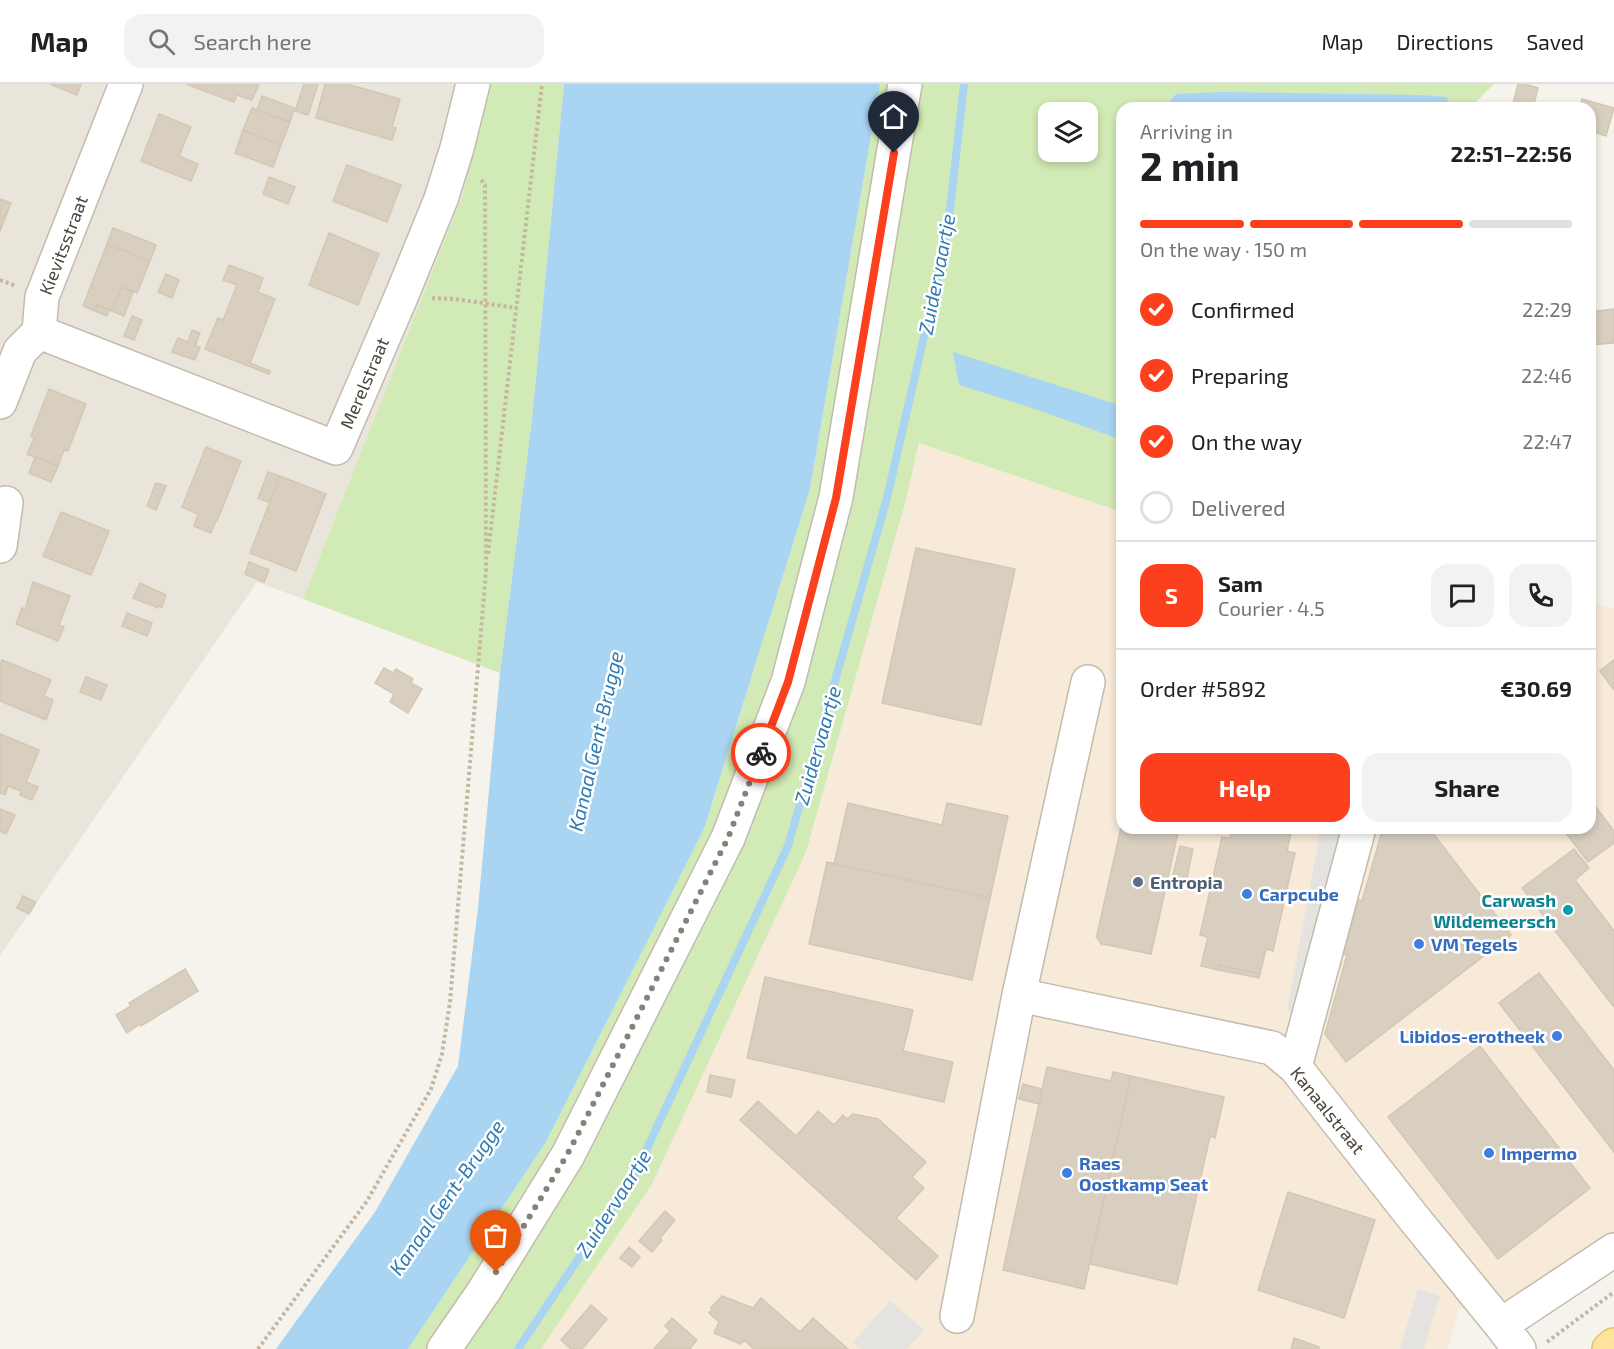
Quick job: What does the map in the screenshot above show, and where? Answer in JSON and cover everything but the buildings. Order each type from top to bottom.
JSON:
[{"type":"main road","points":[[1609,1349],[1614,1346]]},
{"type":"street","name":"Kievitsstraat","points":[[39,332],[42,297],[126,84]]},
{"type":"street","name":"Merelstraat","points":[[39,332],[336,448],[441,199],[473,84]]},
{"type":"street","points":[[444,1349],[484,1291],[567,1155],[728,838],[788,682],[836,498],[905,84]]},
{"type":"street","points":[[0,402],[20,351],[39,332]]},
{"type":"street","points":[[0,546],[6,503]]},
{"type":"street","points":[[957,1317],[1019,994],[1088,681]]},
{"type":"street","points":[[1295,1067],[1357,834]]},
{"type":"street","name":"Kanaalstraat","points":[[1019,994],[1272,1048],[1295,1067],[1510,1337]]},
{"type":"street","points":[[1510,1337],[1614,1250]]},
{"type":"path","points":[[258,1349],[367,1201],[431,1089],[442,1054],[450,1002],[486,571],[542,84]]},
{"type":"path","points":[[457,148],[485,184],[486,571]]},
{"type":"path","points":[[401,297],[455,299],[517,308]]},
{"type":"path","points":[[1538,1349],[1614,1292]]},
{"type":"shaded area","points":[[0,84],[487,84],[463,194],[303,599],[257,582],[0,956]]},
{"type":"shaded area","points":[[919,443],[1116,510],[1116,834],[1596,834],[1596,604],[1614,609],[1614,1232],[1523,1290],[1503,1311],[1459,1308],[1448,1349],[541,1349],[652,1184],[806,852],[905,503]]},
{"type":"shaded area","points":[[1320,834],[1357,834],[1309,1018],[1287,1010]]},
{"type":"shaded area","points":[[1418,1289],[1440,1296],[1424,1349],[1400,1349]]},
{"type":"shaded area","points":[[890,1301],[924,1330],[907,1349],[861,1349],[853,1342]]},
{"type":"green space","points":[[487,84],[564,84],[532,419],[500,673],[303,599],[463,194]]},
{"type":"green space","points":[[880,84],[1494,84],[1476,102],[1116,102],[1116,510],[919,443],[905,503],[806,852],[652,1184],[541,1349],[408,1349],[546,1142],[704,829],[810,489]]},
{"type":"water","name":"Kanaal Gent-Brugge","points":[[564,84],[880,84],[810,489],[704,829],[546,1142],[408,1349],[276,1349],[375,1212],[458,1066],[478,908],[500,673],[532,419]]},
{"type":"water","points":[[1221,92],[1420,95],[1446,97],[1449,102],[1169,102],[1176,94]]},
{"type":"water","points":[[953,352],[1116,404],[1116,438],[1029,407],[959,385]]},
{"type":"waterway","name":"Zuidervaartje","points":[[518,1349],[635,1174],[788,846],[887,498],[947,236],[964,84]]},
{"type":"way so far","points":[[496,1272],[578,1134],[728,838],[761,753]]},
{"type":"place","name":"Entropia","points":[[1138,882]]},
{"type":"place","name":"Carpcube","points":[[1247,894]]},
{"type":"place","name":"Carwash Wildemeersch","points":[[1568,910]]},
{"type":"place","name":"VM Tegels","points":[[1419,944]]},
{"type":"place","name":"Libidos-erotheek","points":[[1557,1036]]},
{"type":"place","name":"Impermo","points":[[1489,1153]]},
{"type":"place","name":"Raes Oostkamp Seat","points":[[1067,1173]]},
{"type":"route","points":[[761,753],[788,682],[836,498],[894,153]]}]
